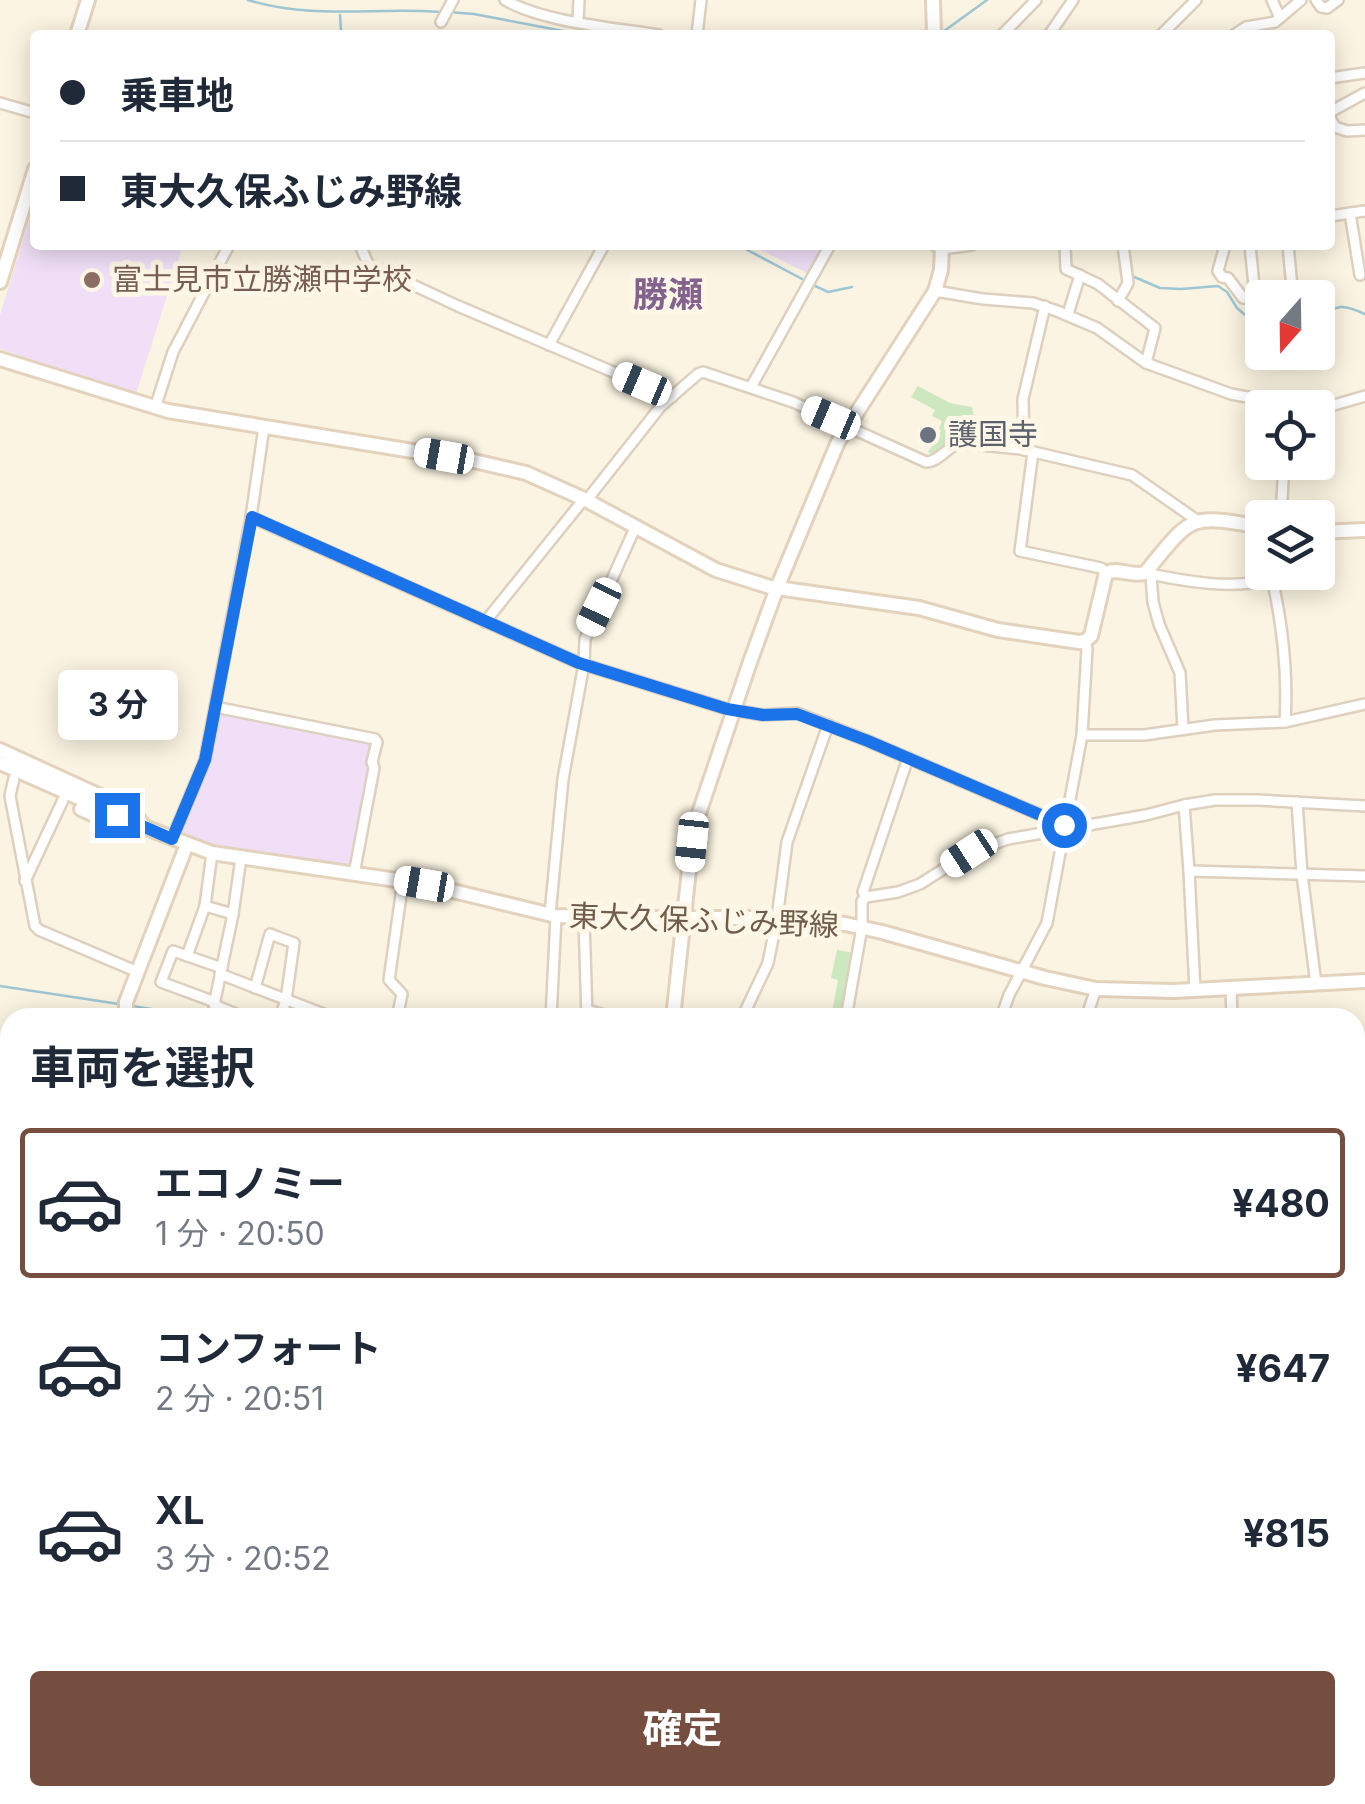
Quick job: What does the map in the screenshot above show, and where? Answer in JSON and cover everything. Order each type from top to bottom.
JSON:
[{"type":"street","points":[[79,30],[88,0]]},
{"type":"street","points":[[506,0],[550,17],[628,30]]},
{"type":"street","points":[[578,22],[579,0]]},
{"type":"street","points":[[697,30],[700,0]]},
{"type":"street","points":[[932,30],[933,0]]},
{"type":"street","points":[[1007,30],[1036,0]]},
{"type":"street","points":[[1052,30],[1073,0]]},
{"type":"street","points":[[1165,30],[1196,0]]},
{"type":"street","points":[[1272,0],[1280,18]]},
{"type":"street","points":[[1241,30],[1275,22],[1302,0]]},
{"type":"street","points":[[1316,0],[1321,8],[1338,0]]},
{"type":"street","points":[[441,22],[452,1]]},
{"type":"street","points":[[1335,77],[1365,73]]},
{"type":"street","points":[[1335,112],[1365,94]]},
{"type":"street","points":[[0,102],[30,111]]},
{"type":"street","points":[[1335,127],[1365,130]]},
{"type":"street","points":[[0,282],[30,185]]},
{"type":"street","points":[[1335,215],[1365,211]]},
{"type":"street","points":[[1350,213],[1360,275]]},
{"type":"street","points":[[155,408],[173,352],[226,250]]},
{"type":"street","points":[[362,250],[368,264],[672,397]]},
{"type":"street","points":[[549,345],[601,250]]},
{"type":"street","points":[[751,386],[827,250]]},
{"type":"street","points":[[674,1008],[696,822],[733,710],[777,588],[831,458],[847,426],[935,291],[939,250]]},
{"type":"street","points":[[1064,250],[1066,269],[1098,284],[1155,328],[1146,363]]},
{"type":"street","points":[[1118,301],[1128,283],[1124,250]]},
{"type":"street","points":[[1224,250],[1218,271],[1243,298],[1255,296],[1250,250]]},
{"type":"street","points":[[1289,250],[1292,280]]},
{"type":"street","points":[[1068,314],[1080,275]]},
{"type":"street","points":[[935,291],[1033,303],[1068,314],[1097,328],[1146,363],[1245,397]]},
{"type":"street","points":[[1044,306],[1023,399],[1028,451],[1020,552],[1101,568],[1106,573]]},
{"type":"street","points":[[0,359],[155,408],[504,468],[540,478],[716,570],[777,588],[904,606],[998,630],[1079,642],[1086,641],[1093,629],[1106,573]]},
{"type":"street","points":[[485,622],[661,406],[703,372],[806,407],[926,462],[960,443],[1028,451],[1132,474],[1198,521]]},
{"type":"street","points":[[1335,405],[1365,396]]},
{"type":"street","points":[[172,839],[205,760],[252,517],[264,427]]},
{"type":"street","points":[[252,517],[584,664],[733,710],[763,715],[797,714],[1064,827]]},
{"type":"street","points":[[1148,574],[1178,533],[1198,521],[1214,519],[1245,524]]},
{"type":"street","points":[[551,1008],[563,778],[588,631],[636,528]]},
{"type":"street","points":[[1335,531],[1365,530]]},
{"type":"street","points":[[1106,573],[1112,570],[1245,584]]},
{"type":"street","points":[[1148,574],[1159,624],[1180,672],[1183,730]]},
{"type":"street","points":[[1275,590],[1283,624],[1282,654],[1287,666],[1285,722]]},
{"type":"street","points":[[1004,1008],[1047,923],[1082,735],[1086,641]]},
{"type":"street","points":[[1082,735],[1144,735],[1215,725],[1285,722],[1365,704]]},
{"type":"street","points":[[215,707],[375,739],[374,768],[354,874]]},
{"type":"street","points":[[747,1008],[768,963],[787,842],[828,725]]},
{"type":"street","points":[[0,750],[133,810],[144,827]]},
{"type":"street","points":[[866,897],[864,892],[908,758]]},
{"type":"street","name":"東大久保ふじみ野線","points":[[0,762],[63,796],[212,853],[403,880],[553,915],[777,918],[862,927],[1096,989],[1194,990],[1365,982]]},
{"type":"street","points":[[0,772],[63,796],[25,881]]},
{"type":"street","points":[[14,778],[10,796],[32,921],[39,930],[138,972]]},
{"type":"street","points":[[848,1008],[862,927],[862,901],[920,884],[990,844],[1215,800],[1365,806]]},
{"type":"street","points":[[1297,802],[1316,984]]},
{"type":"street","points":[[1184,804],[1194,990]]},
{"type":"street","points":[[127,1008],[187,844]]},
{"type":"street","points":[[187,956],[205,906],[212,853]]},
{"type":"street","points":[[221,1008],[214,1005],[241,858]]},
{"type":"street","points":[[1189,871],[1365,876]]},
{"type":"street","points":[[399,1008],[402,994],[390,980],[403,880]]},
{"type":"street","points":[[205,906],[233,914]]},
{"type":"street","points":[[584,918],[587,1008]]},
{"type":"street","points":[[254,988],[270,934],[294,942],[283,1008]]},
{"type":"street","points":[[215,1002],[160,982],[173,950],[307,1008]]},
{"type":"street","points":[[1231,988],[1232,1008]]},
{"type":"street","points":[[1089,1008],[1096,989]]},
{"type":"shaded area","name":"富士見市立勝瀬中学校","points":[[30,217],[30,250],[181,250],[136,394],[0,349],[0,315]]},
{"type":"shaded area","points":[[761,250],[828,250],[813,276]]},
{"type":"shaded area","points":[[220,711],[371,742],[371,768],[352,865],[231,848],[179,833]]},
{"type":"green space","points":[[918,386],[950,403],[972,407],[979,441],[956,440],[934,456],[928,452],[941,431],[942,421],[932,416],[935,410],[911,397]]},
{"type":"green space","points":[[837,950],[855,953],[846,1008],[833,1008],[838,980],[831,978]]},
{"type":"waterway","points":[[248,0],[296,10],[440,12]]},
{"type":"waterway","points":[[946,30],[987,0]]},
{"type":"waterway","points":[[448,12],[558,30]]},
{"type":"waterway","points":[[340,15],[341,30]]},
{"type":"waterway","points":[[747,250],[804,280]]},
{"type":"waterway","points":[[1132,276],[1160,288],[1218,286],[1245,314]]},
{"type":"waterway","points":[[811,284],[828,292],[852,287]]},
{"type":"waterway","points":[[1335,309],[1351,308],[1365,314]]},
{"type":"waterway","points":[[0,986],[119,1004]]},
{"type":"waterway","points":[[132,1006],[145,1008]]},
{"type":"place","name":"富士見市立勝瀬中学校","points":[[92,280]]},
{"type":"place","name":"護国寺","points":[[928,435]]},
{"type":"district","name":"勝瀬","points":[[668,295]]},
{"type":"route","points":[[117,815],[172,839],[205,760],[252,517],[579,663],[727,709],[763,715],[797,714],[1064,825]]}]
